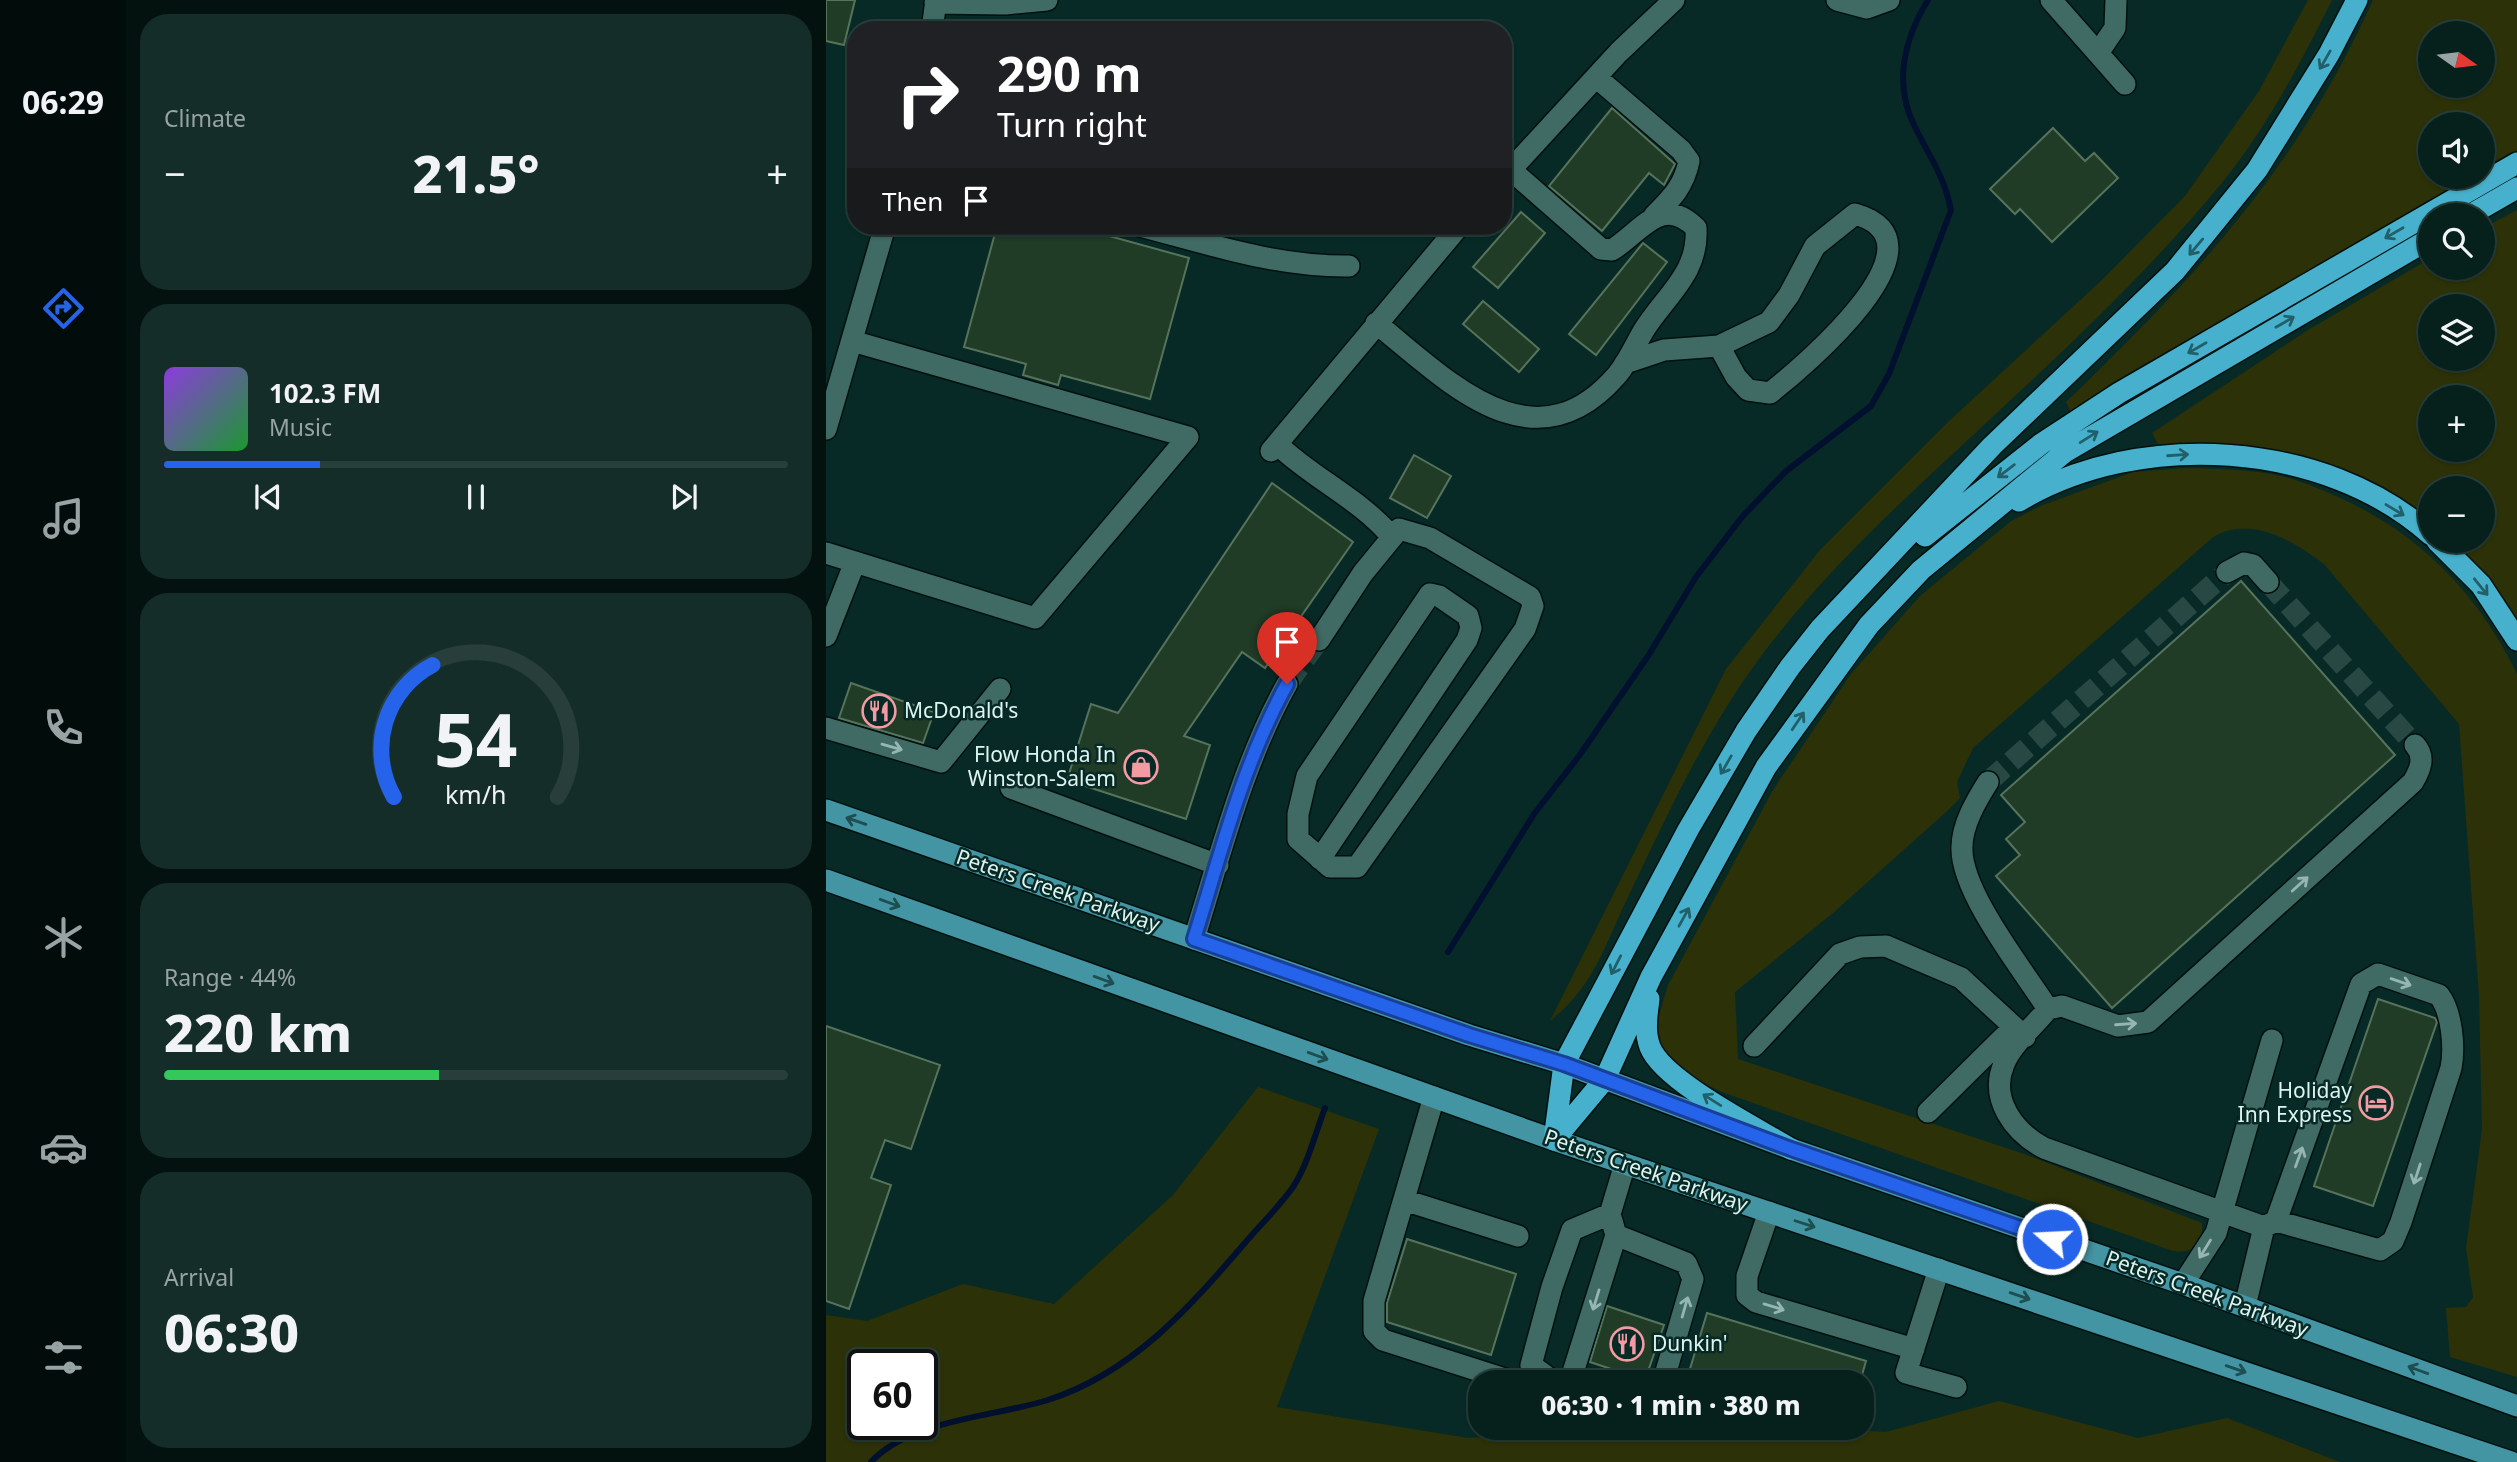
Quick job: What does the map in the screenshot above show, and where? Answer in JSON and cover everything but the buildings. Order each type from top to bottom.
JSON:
[{"type":"highway","points":[[1554,1140],[1564,1064],[1650,899],[1746,731],[1820,629],[1992,446],[2085,360],[2183,261],[2258,170],[2329,54],[2357,0]]},
{"type":"highway","points":[[1820,629],[1955,509],[2041,444],[2119,393],[2517,163]]},
{"type":"highway","points":[[2490,203],[2517,188]]},
{"type":"highway","points":[[1554,1140],[1605,1079],[1651,977],[1766,767],[1813,698],[1869,625],[1957,538],[2065,452],[2418,246]]},
{"type":"highway","points":[[1957,538],[2030,494],[2090,469],[2135,460],[2194,454],[2237,456],[2314,471],[2381,502],[2418,523]]},
{"type":"highway","points":[[2449,553],[2481,585],[2517,640]]},
{"type":"highway","points":[[1651,977],[1646,1027],[1651,1048],[1659,1063],[1671,1076],[1791,1149]]},
{"type":"main road","name":"Peters Creek Parkway","points":[[826,810],[1469,1035],[1564,1064],[1791,1149],[2183,1284],[2517,1406]]},
{"type":"main road","name":"Peters Creek Parkway","points":[[826,880],[1554,1140],[2511,1462]]},
{"type":"street","points":[[933,21],[936,1],[1047,0]]},
{"type":"street","points":[[1512,169],[1596,77],[1674,0]]},
{"type":"street","points":[[1837,0],[1867,8],[1889,0]]},
{"type":"street","points":[[2051,0],[2125,84]]},
{"type":"street","points":[[2098,53],[2115,28],[2116,0]]},
{"type":"street","points":[[1512,178],[1601,249],[1612,250],[1676,195],[1686,177],[1689,161],[1681,150],[1596,77]]},
{"type":"street","points":[[1376,323],[1449,382],[1480,403],[1510,416],[1538,419],[1566,411],[1590,399],[1616,375],[1645,328],[1685,276],[1697,245],[1696,228],[1686,218],[1672,214],[1654,216]]},
{"type":"street","points":[[1625,363],[1664,350],[1719,346],[1769,322],[1789,295],[1815,246],[1841,223],[1855,214],[1872,218],[1884,229],[1888,243],[1882,274],[1858,310],[1802,368],[1770,393],[1748,390],[1719,346]]},
{"type":"street","points":[[826,429],[882,235]]},
{"type":"street","points":[[1175,235],[1309,267],[1349,266]]},
{"type":"street","points":[[1391,536],[1376,519],[1274,448],[1451,235]]},
{"type":"street","points":[[826,553],[1035,618],[1188,437],[852,341]]},
{"type":"street","points":[[1319,640],[1391,536],[1399,529],[1430,538],[1530,597],[1533,606],[1525,629],[1357,867],[1330,867],[1320,859],[1298,839],[1298,814],[1307,776],[1430,594],[1439,596],[1468,616],[1471,628],[1467,640],[1320,859]]},
{"type":"street","points":[[826,636],[855,562]]},
{"type":"street","points":[[2227,572],[2244,563],[2253,565],[2268,582]]},
{"type":"street","points":[[1194,939],[1268,718],[1287,684]]},
{"type":"street","points":[[826,728],[941,762],[1000,690]]},
{"type":"street","points":[[1987,782],[1973,807],[1962,847],[1967,882],[2055,1008],[2110,1024],[2148,1022],[2413,782],[2421,766],[2420,749],[2415,745]]},
{"type":"street","points":[[1011,788],[1218,865]]},
{"type":"street","points":[[1754,1046],[1840,954],[1860,947],[1886,946],[1920,958],[1961,978],[2020,1032]]},
{"type":"street","points":[[2020,1032],[2004,1063],[1999,1090],[2005,1111],[2027,1139],[2044,1148],[2222,1212],[2270,1224],[2380,1250],[2393,1241],[2452,1060],[2444,1001],[2439,995],[2378,974],[2361,984],[2270,1224],[2245,1306]]},
{"type":"street","points":[[1928,1112],[2020,1032],[2055,1008]]},
{"type":"street","points":[[2183,1284],[2216,1233],[2272,1040]]},
{"type":"street","points":[[1434,1097],[1374,1301],[1374,1331],[1383,1340],[1477,1370]]},
{"type":"street","points":[[1574,1370],[1616,1235],[1610,1214],[1625,1164]]},
{"type":"street","points":[[1404,1200],[1518,1236]]},
{"type":"street","points":[[1769,1212],[1748,1276],[1747,1295],[1755,1302],[1914,1349]]},
{"type":"street","points":[[1535,1370],[1531,1365],[1552,1287],[1572,1230],[1610,1214]]},
{"type":"street","points":[[1616,1235],[1686,1263],[1693,1279],[1666,1370]]},
{"type":"street","points":[[1939,1269],[1906,1373],[1956,1387]]},
{"type":"green space","points":[[2308,0],[2332,0],[2295,72],[2253,141],[2221,184],[2148,266],[2096,319],[1855,548],[1781,630],[1748,674],[1682,785],[1589,978],[1566,1007],[1550,1021],[1726,669],[1820,550],[1947,423],[2103,279],[2185,196],[2259,91]]},
{"type":"green space","points":[[2373,0],[2517,0],[2517,152],[2495,165],[2495,112],[2418,112],[2418,189],[2454,189],[2430,203],[2418,203],[2418,210],[2071,412],[2066,402],[2200,264],[2240,217],[2312,116],[2344,60]]},
{"type":"green space","points":[[2517,210],[2517,622],[2476,565],[2463,553],[2495,553],[2495,476],[2418,476],[2418,517],[2264,450],[2158,444],[2152,433],[2308,330],[2418,266],[2418,280],[2495,280],[2495,222]]},
{"type":"green space","points":[[2186,468],[2276,475],[2336,496],[2366,511],[2418,546],[2418,553],[2426,553],[2443,568],[2484,617],[2517,674],[2517,1377],[2450,1357],[2446,1308],[2466,1307],[2473,1297],[2466,1248],[2482,1130],[2479,996],[2459,724],[2324,564],[2298,546],[2270,533],[2240,529],[2226,531],[2212,538],[1973,748],[1957,782],[1960,798],[1945,813],[1833,913],[1735,992],[1738,1059],[2024,1154],[2202,1223],[2201,1237],[2196,1246],[2187,1251],[2173,1251],[1722,1092],[1680,1072],[1657,1044],[1659,1015],[1668,985],[1773,790],[1851,674],[1920,596],[2011,521],[2043,505],[2133,472]]},
{"type":"green space","points":[[1258,1087],[1379,1129],[1277,1407],[1468,1440],[1874,1440],[1874,1431],[1886,1432],[1999,1401],[2138,1438],[2227,1418],[2340,1462],[826,1462],[826,1315],[867,1321],[963,1284],[1054,1304],[1173,1195]]},
{"type":"waterway","points":[[1448,952],[1534,814],[1579,756],[1648,656],[1696,577],[1742,517],[1785,472],[1871,406],[1889,374],[1951,210],[1940,177],[1908,111],[1904,94],[1904,62],[1908,46],[1928,0]]},
{"type":"waterway","points":[[871,1462],[888,1448],[930,1428],[1027,1406],[1078,1388],[1132,1356],[1157,1336],[1202,1292],[1288,1194],[1303,1169],[1325,1108]]},
{"type":"tunnel","points":[[1988,782],[2227,572]]},
{"type":"tunnel","points":[[2268,582],[2415,745]]},
{"type":"tunnel","points":[[1287,684],[1319,640]]},
{"type":"place","name":"McDonald's","points":[[879,711]]},
{"type":"place","name":"Flow Honda In Winston-Salem","points":[[1141,767]]},
{"type":"place","name":"Holiday Inn Express","points":[[2376,1103]]},
{"type":"place","name":"Dunkin'","points":[[1627,1344]]},
{"type":"route","points":[[1287,684],[1268,718],[1236,804],[1194,939],[1469,1035],[1564,1064],[1791,1149],[2052,1239]]}]
